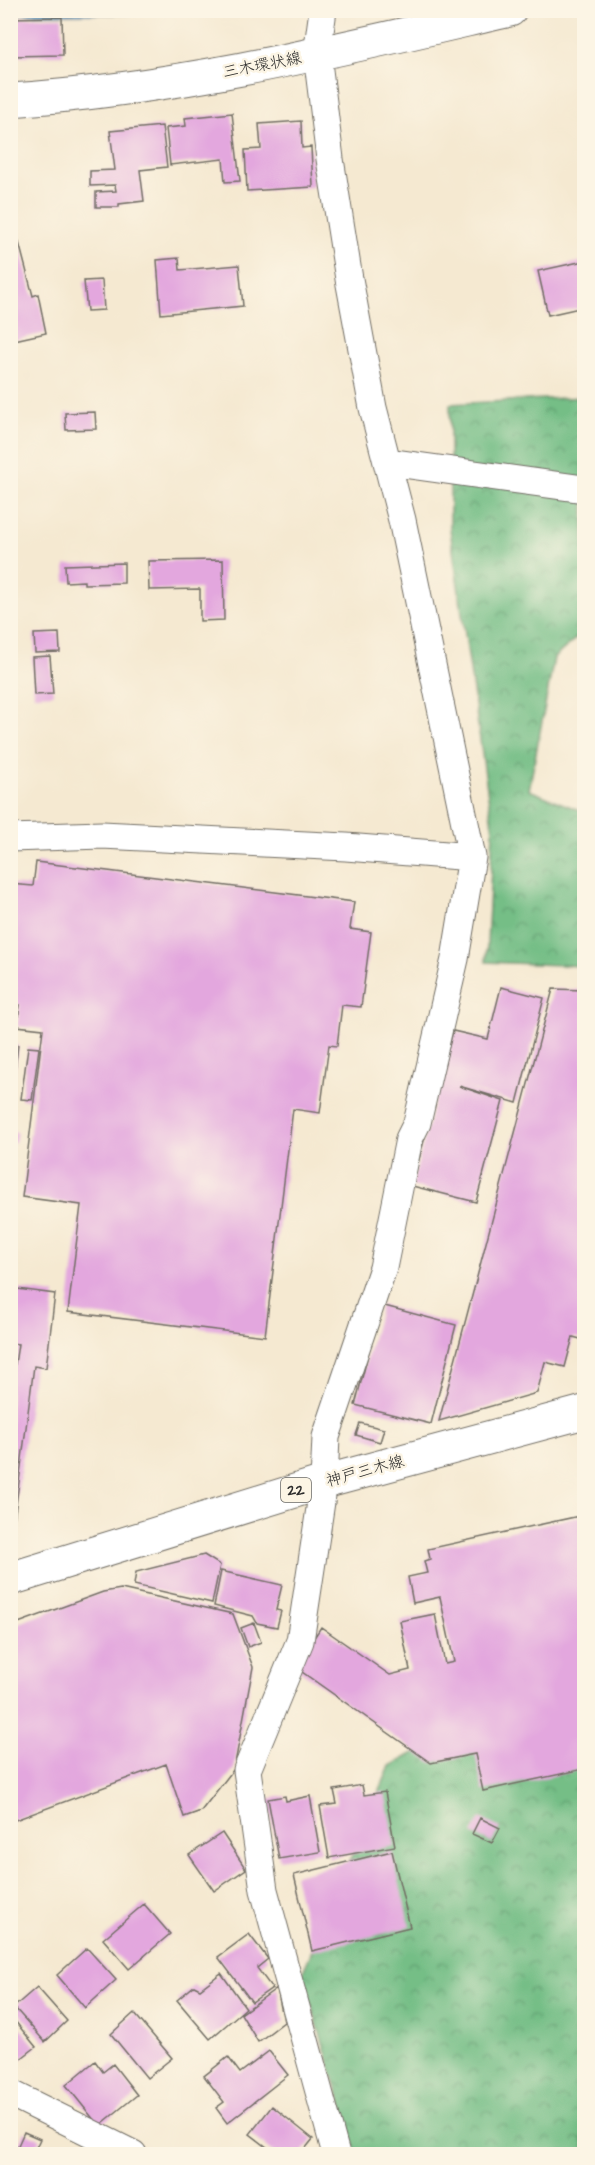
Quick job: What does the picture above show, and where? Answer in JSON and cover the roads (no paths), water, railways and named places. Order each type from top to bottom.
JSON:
[{"type":"main road","name":"三木環状線","points":[[10,100],[61,97],[174,82],[317,54],[510,10]]},
{"type":"main road","name":"神戸三木線","points":[[10,1579],[324,1482],[585,1412]]},
{"type":"street","points":[[323,10],[317,54],[330,159],[349,279],[374,408],[402,520],[472,857],[455,959],[417,1124],[409,1139],[383,1268],[326,1437],[324,1482],[300,1641],[247,1770],[264,1890],[336,2154]]},
{"type":"street","points":[[388,462],[585,489]]},
{"type":"street","points":[[10,838],[113,836],[346,847],[472,857]]},
{"type":"street","points":[[10,2093],[133,2154]]},
{"type":"water","points":[[11,10],[143,11],[127,14],[11,14]]}]
